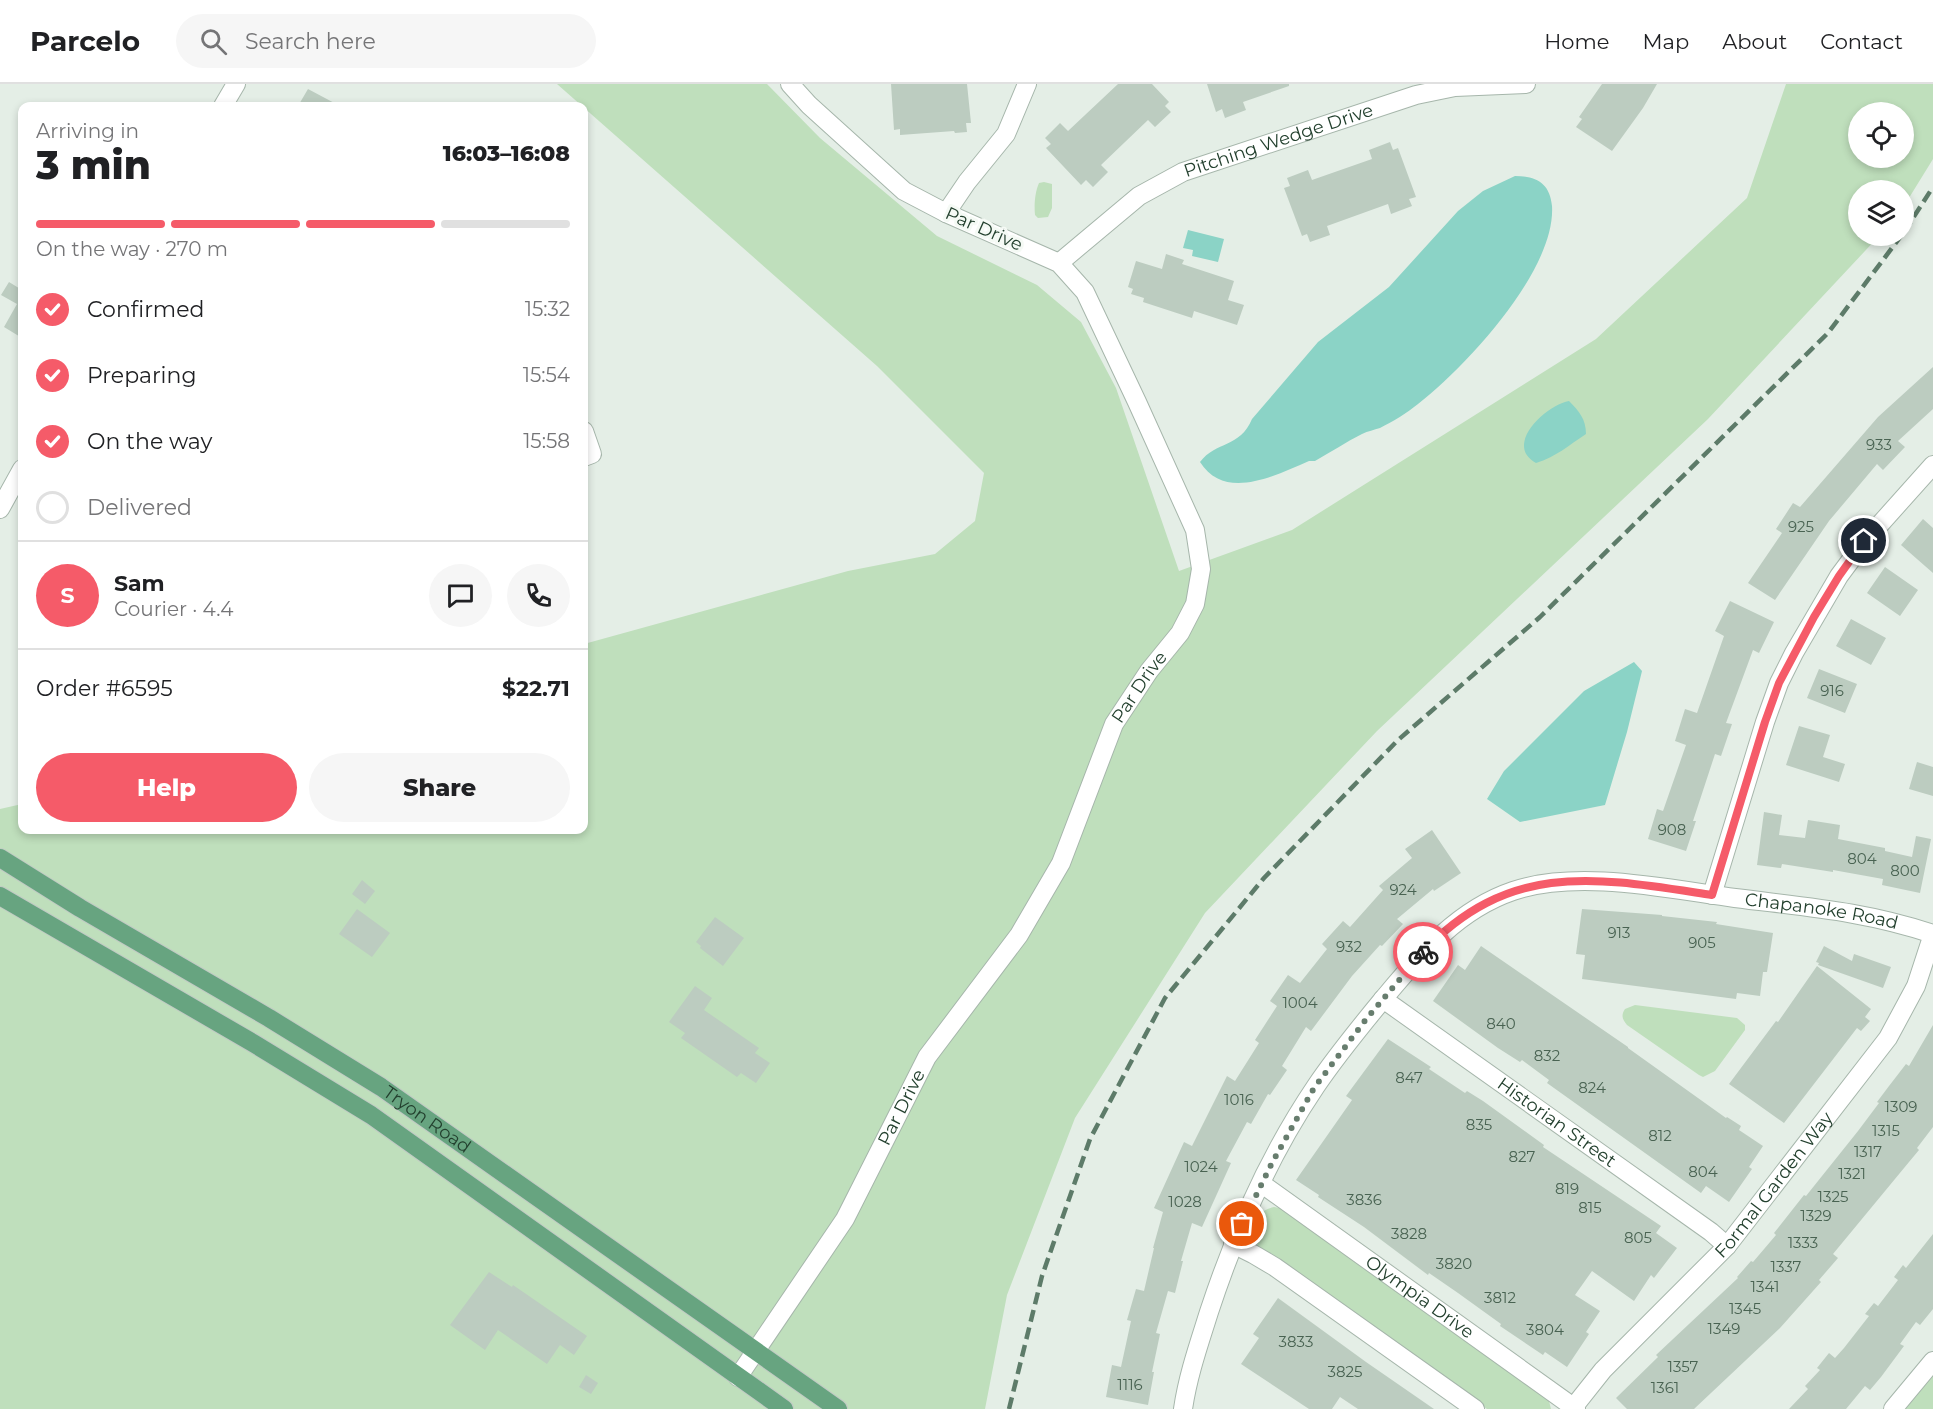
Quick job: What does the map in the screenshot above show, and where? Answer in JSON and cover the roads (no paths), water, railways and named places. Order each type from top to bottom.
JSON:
[{"type":"main road","name":"Tryon Road","points":[[0,858],[381,1087],[837,1409]]},
{"type":"main road","name":"Tryon Road","points":[[0,896],[253,1043],[371,1115],[784,1409]]},
{"type":"street","points":[[225,102],[236,84]]},
{"type":"street","name":"Par Drive","points":[[738,1377],[845,1219],[927,1057],[1019,935],[1061,863],[1114,724],[1149,671],[1180,633],[1195,604],[1201,568],[1194,530],[1137,402],[1084,292],[1059,263],[946,213],[904,191],[809,105],[790,84]]},
{"type":"street","points":[[946,213],[967,182],[1006,134],[1028,84]]},
{"type":"street","name":"Pitching Wedge Drive","points":[[1059,263],[1139,196],[1184,172],[1416,95],[1456,85],[1526,84]]},
{"type":"street","points":[[588,442],[592,454],[588,456]]},
{"type":"street","points":[[1712,895],[1765,722],[1779,683],[1794,653],[1839,576],[1864,541],[1933,465]]},
{"type":"street","points":[[0,509],[18,476]]},
{"type":"street","name":"Chapanoke Road","points":[[1183,1409],[1195,1354],[1233,1245],[1292,1125],[1314,1088],[1339,1053],[1383,999],[1437,937],[1466,914],[1494,898],[1515,890],[1568,880],[1604,882],[1863,914],[1933,934]]},
{"type":"street","name":"Formal Garden Way","points":[[1574,1408],[1603,1370],[1727,1246],[1888,1038],[1916,986],[1933,934]]},
{"type":"street","name":"Historian Street","points":[[1383,999],[1711,1232],[1727,1246]]},
{"type":"street","name":"Olympia Drive","points":[[1262,1184],[1574,1408]]},
{"type":"street","points":[[1233,1245],[1275,1267],[1475,1409]]},
{"type":"street","points":[[1893,1409],[1933,1361]]},
{"type":"water","points":[[1515,176],[1535,179],[1545,186],[1552,206],[1549,231],[1540,259],[1524,287],[1483,342],[1460,366],[1404,414],[1380,428],[1356,437],[1315,461],[1309,461],[1282,473],[1252,482],[1223,481],[1211,474],[1200,462],[1213,450],[1241,435],[1318,342],[1389,287],[1458,211],[1483,191]]},
{"type":"water","points":[[1188,230],[1224,239],[1218,262],[1192,256],[1193,250],[1183,248]]},
{"type":"water","points":[[1569,401],[1581,416],[1586,434],[1556,454],[1536,463],[1527,455],[1524,446],[1526,437],[1540,418],[1560,404]]},
{"type":"water","points":[[1634,662],[1642,671],[1605,805],[1520,822],[1487,799],[1504,771],[1584,691]]},
{"type":"railway","points":[[1914,216],[1933,187]]},
{"type":"railway","points":[[1009,1409],[1042,1276],[1090,1139],[1165,998],[1264,878],[1398,740],[1540,617],[1828,333],[1893,246]]}]
